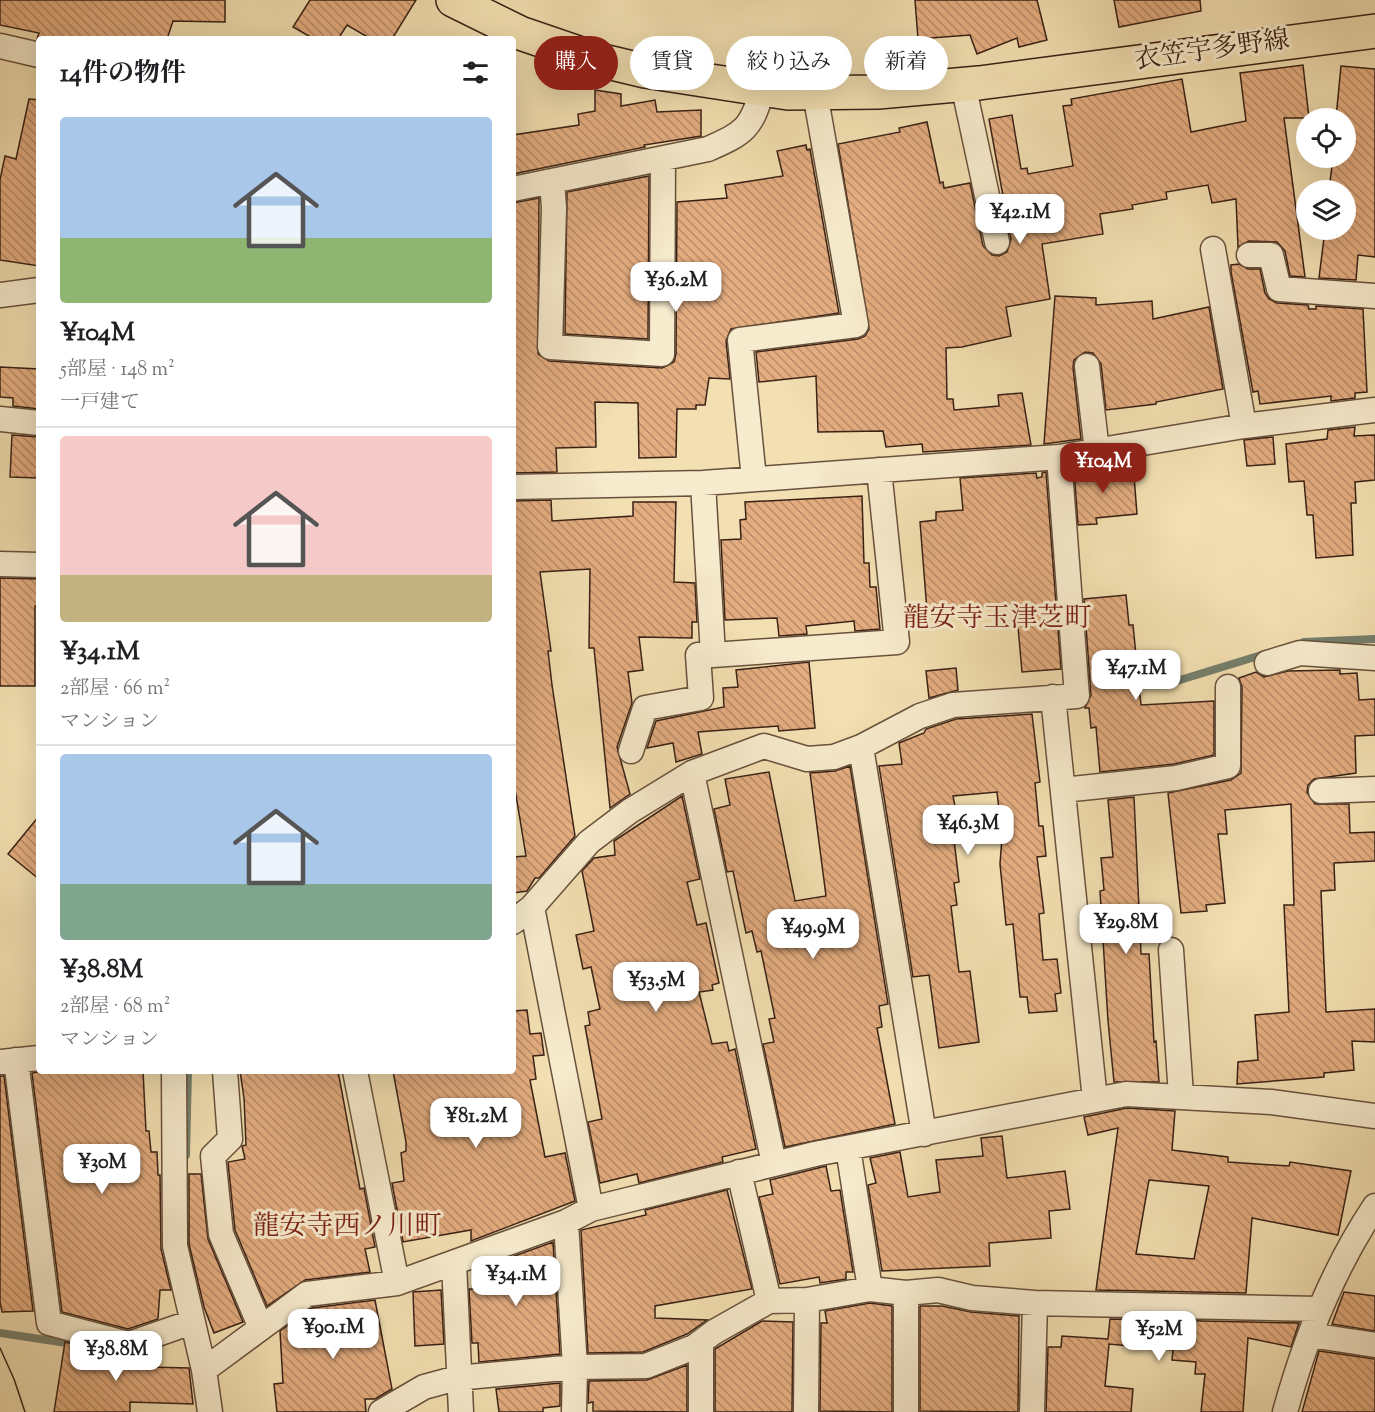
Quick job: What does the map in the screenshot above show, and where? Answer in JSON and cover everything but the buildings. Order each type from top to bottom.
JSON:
[{"type":"main road","name":"衣笠宇多野線","points":[[453,0],[520,33],[599,60],[645,71],[762,91],[815,93],[878,92],[963,84],[1375,31]]},
{"type":"street","points":[[1,52],[36,55]]},
{"type":"street","points":[[963,84],[997,242]]},
{"type":"street","points":[[516,188],[708,149],[737,136],[754,118],[762,91]]},
{"type":"street","points":[[754,479],[740,340],[856,325],[815,93]]},
{"type":"street","points":[[552,181],[554,208],[550,347],[662,354],[663,159]]},
{"type":"street","points":[[1213,249],[1244,426]]},
{"type":"street","points":[[1249,255],[1271,255],[1279,289],[1375,296]]},
{"type":"street","points":[[0,295],[36,291]]},
{"type":"street","points":[[1087,366],[1096,451]]},
{"type":"street","points":[[516,487],[704,483],[1059,457],[1244,426],[1375,410]]},
{"type":"street","points":[[0,419],[36,423]]},
{"type":"street","points":[[516,920],[532,907],[589,842],[630,812],[692,773],[764,746],[807,759],[834,757],[861,747],[920,716],[953,705],[1077,696],[1059,457]]},
{"type":"street","points":[[631,751],[645,708],[701,698],[698,655],[897,642],[879,470]]},
{"type":"street","points":[[704,483],[712,655]]},
{"type":"street","points":[[0,564],[36,565]]},
{"type":"street","points":[[1267,663],[1300,653],[1375,658]]},
{"type":"street","points":[[1063,790],[1176,778],[1228,766],[1228,687]]},
{"type":"street","points":[[1053,697],[1095,1100]]},
{"type":"street","points":[[861,747],[924,1134]]},
{"type":"street","points":[[692,773],[774,1164]]},
{"type":"street","points":[[1321,791],[1375,789]]},
{"type":"street","points":[[532,907],[591,1209]]},
{"type":"street","points":[[1171,950],[1181,1095]]},
{"type":"street","points":[[18,1060],[49,1323],[129,1344],[192,1322]]},
{"type":"street","points":[[174,1074],[175,1246],[204,1370],[210,1412]]},
{"type":"street","points":[[225,1074],[230,1139],[213,1156],[221,1234],[261,1328]]},
{"type":"street","points":[[356,1074],[396,1283]]},
{"type":"street","points":[[204,1370],[307,1294],[396,1283],[566,1222],[591,1209],[774,1164],[1126,1094],[1271,1101],[1375,1116]]},
{"type":"street","points":[[848,1148],[870,1289]]},
{"type":"street","points":[[739,1172],[769,1301]]},
{"type":"street","points":[[1285,1412],[1319,1309],[1349,1246],[1375,1206]]},
{"type":"street","points":[[566,1222],[575,1367],[574,1412]]},
{"type":"street","points":[[454,1263],[457,1378],[461,1412]]},
{"type":"street","points":[[381,1412],[424,1387],[457,1378],[575,1367],[646,1366],[701,1342],[769,1301],[807,1300],[870,1289],[906,1293],[938,1290],[972,1298],[1035,1303],[1319,1309]]},
{"type":"street","points":[[906,1293],[906,1412]]},
{"type":"street","points":[[806,1412],[807,1300]]},
{"type":"street","points":[[1032,1412],[1035,1303]]},
{"type":"street","points":[[1310,1335],[1375,1345]]},
{"type":"street","points":[[701,1342],[701,1412]]},
{"type":"waterway","points":[[1304,642],[1375,639]]},
{"type":"waterway","points":[[1130,686],[1167,684],[1268,653]]},
{"type":"waterway","points":[[186,1155],[188,1074]]},
{"type":"waterway","points":[[186,1224],[193,1274]]},
{"type":"waterway","points":[[0,1333],[100,1348]]},
{"type":"tram line","points":[[0,1348],[25,1412]]},
{"type":"district","name":"龍安寺玉津芝町","points":[[997,619]]},
{"type":"district","name":"龍安寺西ノ川町","points":[[347,1227]]}]
